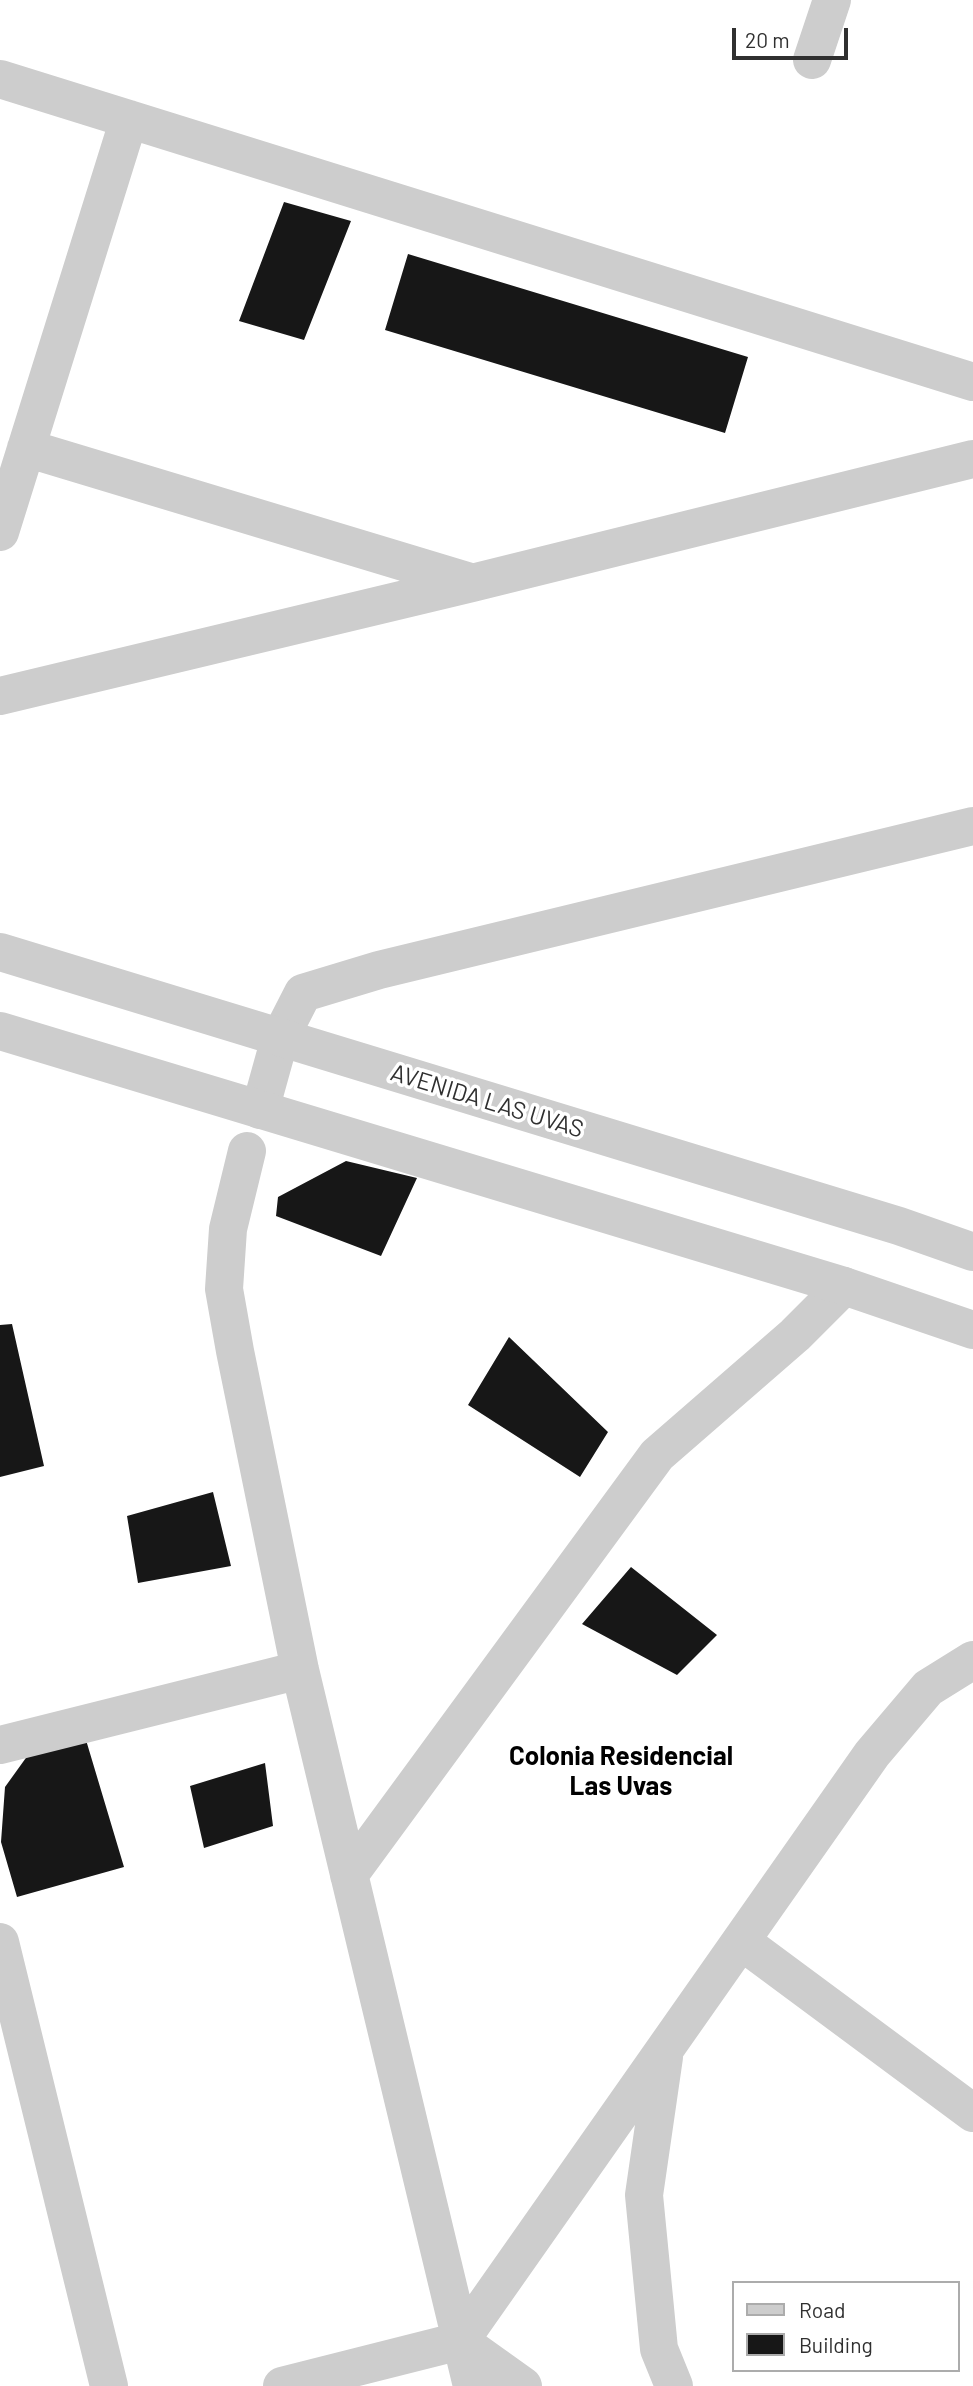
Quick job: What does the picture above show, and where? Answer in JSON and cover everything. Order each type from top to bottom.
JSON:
[{"type":"street","points":[[812,60],[832,0]]},
{"type":"street","points":[[0,79],[973,382]]},
{"type":"street","points":[[0,532],[129,119]]},
{"type":"street","points":[[26,448],[472,583]]},
{"type":"street","points":[[0,696],[973,459]]},
{"type":"street","points":[[260,1110],[280,1038],[303,993],[379,970],[973,826]]},
{"type":"street","name":"AVENIDA LAS UVAS","points":[[0,952],[899,1226],[973,1252]]},
{"type":"street","points":[[0,1031],[844,1286],[973,1330]]},
{"type":"street","points":[[247,1151],[228,1229],[224,1289],[300,1670],[472,2386]]},
{"type":"street","points":[[349,1875],[657,1455],[794,1335],[844,1286]]},
{"type":"street","points":[[282,2386],[460,2341],[872,1754],[928,1688],[973,1660]]},
{"type":"street","points":[[0,1745],[300,1670]]},
{"type":"street","points":[[741,1941],[973,2113]]},
{"type":"street","points":[[0,1942],[109,2386]]},
{"type":"street","points":[[666,2048],[644,2196],[659,2349],[674,2386]]},
{"type":"street","points":[[460,2341],[523,2386]]},
{"type":"building","points":[[284,202],[351,221],[304,340],[239,321]]},
{"type":"building","points":[[408,254],[748,357],[725,433],[385,330]]},
{"type":"building","points":[[346,1161],[417,1178],[381,1256],[276,1216],[278,1197]]},
{"type":"building","points":[[12,1324],[44,1466],[0,1477],[0,1325]]},
{"type":"building","points":[[509,1337],[608,1432],[580,1477],[468,1405]]},
{"type":"building","points":[[213,1492],[231,1566],[138,1583],[127,1516]]},
{"type":"building","points":[[631,1567],[717,1635],[677,1675],[582,1624]]},
{"type":"building","points":[[86,1740],[124,1867],[17,1897],[1,1842],[5,1787],[28,1755]]},
{"type":"building","points":[[265,1763],[273,1826],[204,1848],[190,1786]]},
{"type":"district","name":"Colonia Residencial Las Uvas","points":[[621,1771]]}]
